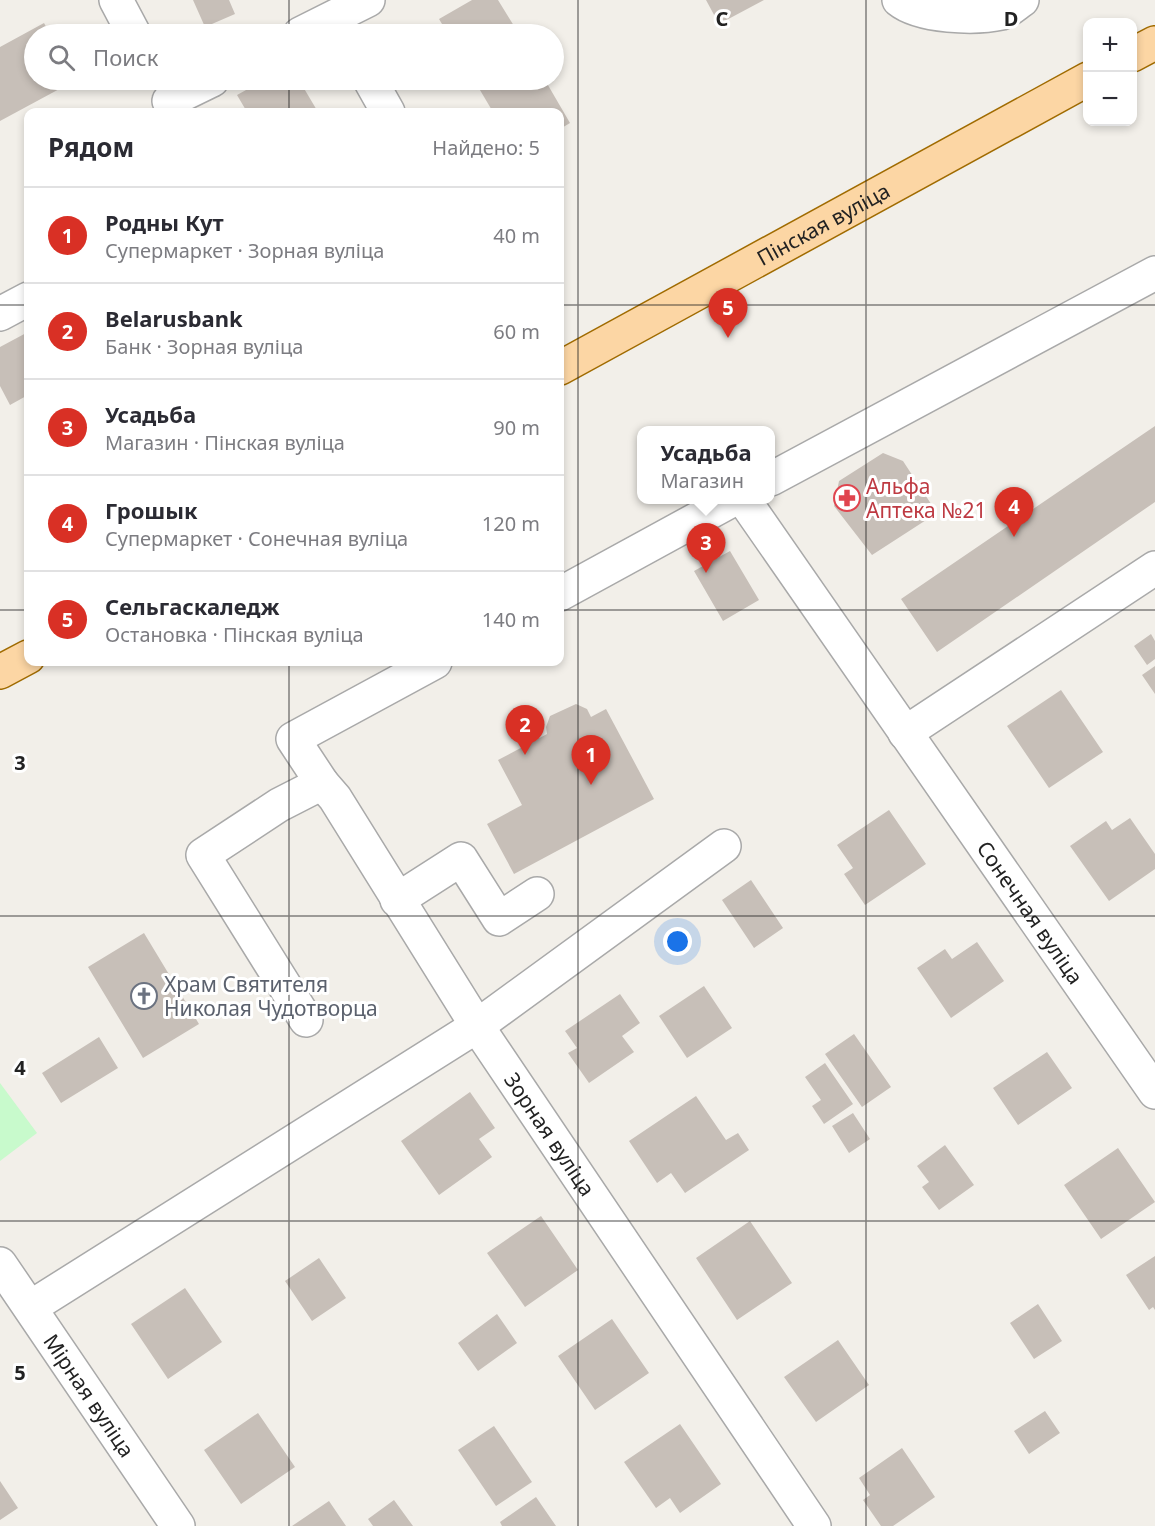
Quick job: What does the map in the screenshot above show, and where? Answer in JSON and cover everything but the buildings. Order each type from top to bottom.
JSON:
[{"type":"main road","points":[[1137,52],[1155,42]]},
{"type":"main road","name":"Пінская вуліца","points":[[564,366],[1083,82]]},
{"type":"main road","points":[[0,672],[24,659]]},
{"type":"street","points":[[116,0],[129,24]]},
{"type":"street","points":[[342,24],[368,0]]},
{"type":"street","points":[[899,0],[908,8],[951,16],[1013,6]]},
{"type":"street","points":[[167,98],[187,90]]},
{"type":"street","points":[[376,90],[386,108]]},
{"type":"street","points":[[775,477],[1155,273]]},
{"type":"street","points":[[0,314],[24,301]]},
{"type":"street","points":[[564,592],[725,504]]},
{"type":"street","name":"Сонечная вуліца","points":[[747,504],[1155,1092]]},
{"type":"street","points":[[905,733],[1155,568]]},
{"type":"street","name":"Зорная вуліца","points":[[428,666],[293,739],[322,783],[335,798],[477,1026],[814,1526]]},
{"type":"street","points":[[306,1020],[203,855],[279,805],[322,783]]},
{"type":"street","points":[[31,1307],[477,1026],[724,846]]},
{"type":"street","points":[[397,900],[461,859],[500,919],[537,894]]},
{"type":"street","name":"Мірная вуліца","points":[[0,1264],[178,1526]]},
{"type":"green space","points":[[0,1083],[37,1133],[0,1161]]},
{"type":"place","name":"Сельгаскаледж","points":[[728,338]]},
{"type":"place","name":"Альфа Аптека №21","points":[[847,498]]},
{"type":"place","name":"Грошык","points":[[1014,537]]},
{"type":"place","name":"Усадьба","points":[[706,573]]},
{"type":"place","name":"Belarusbank","points":[[525,755]]},
{"type":"place","name":"Родны Кут","points":[[591,785]]},
{"type":"place","name":"Храм Святителя Николая Чудотворца","points":[[144,996]]}]
